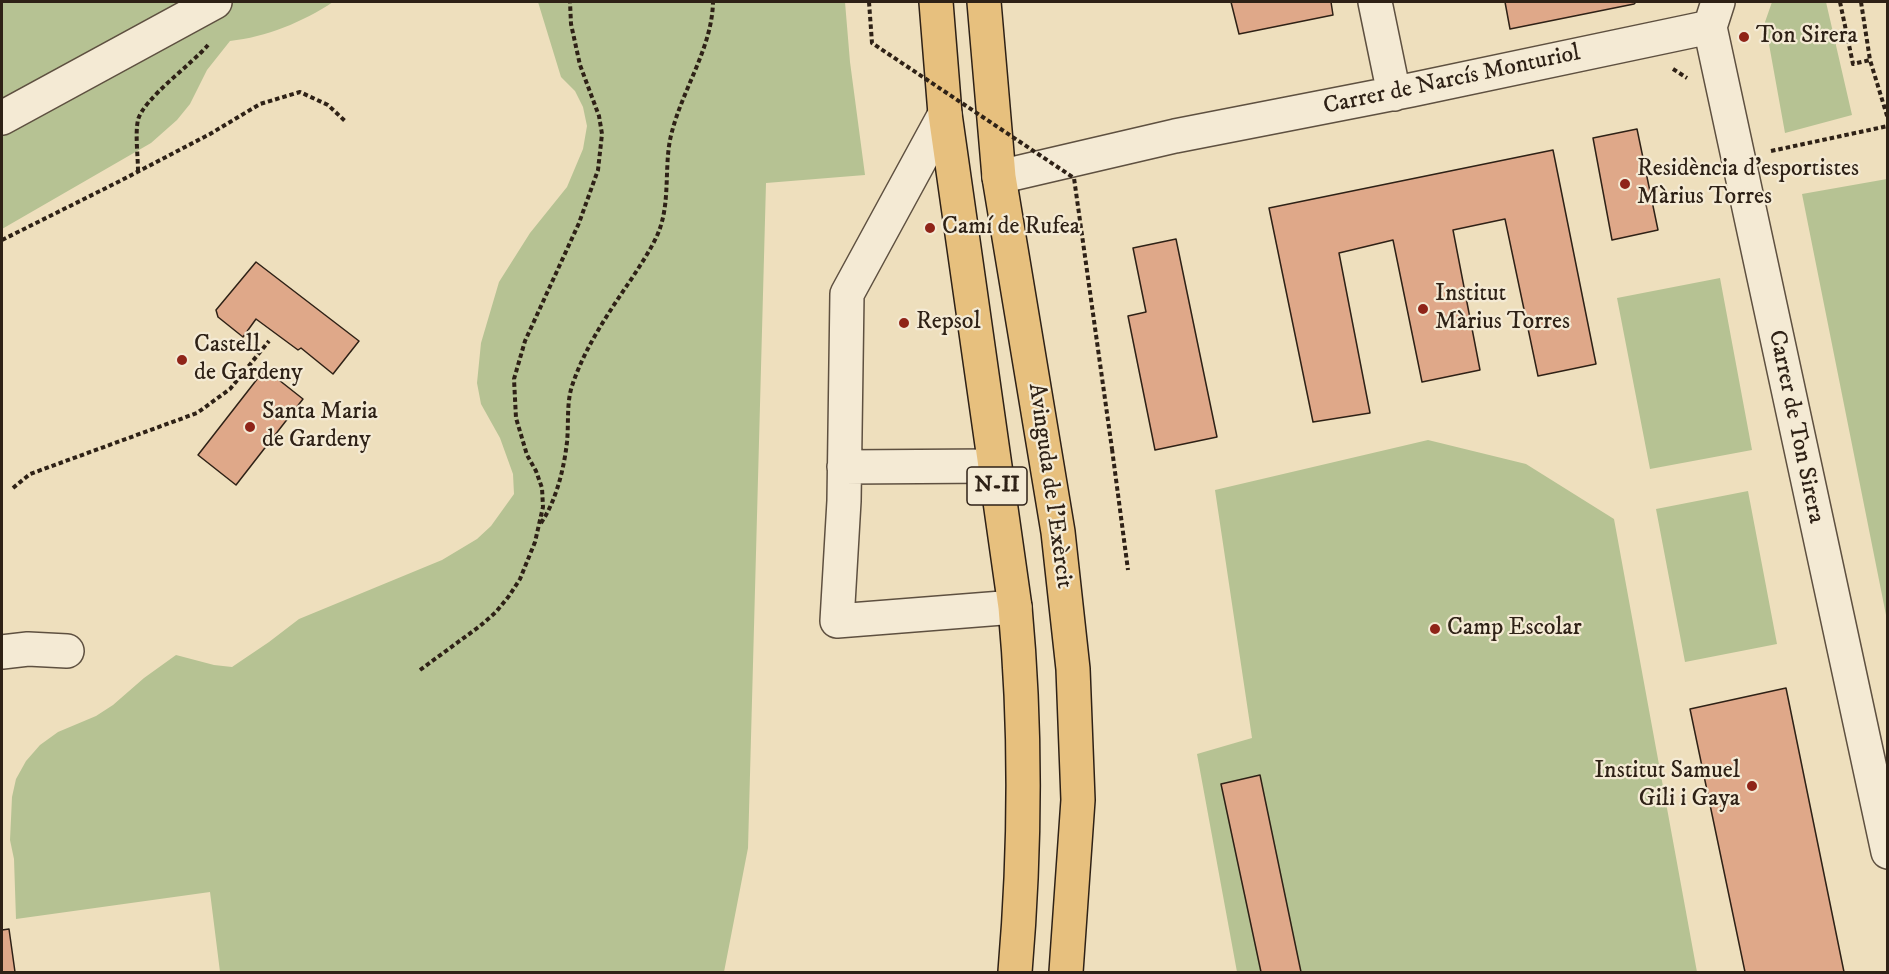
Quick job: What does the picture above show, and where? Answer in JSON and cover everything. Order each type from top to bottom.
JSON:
[{"type":"main road","name":"N-II","points":[[936,2],[945,114],[1015,607],[1019,651],[1022,796],[1015,972]]},
{"type":"main road","name":"Avinguda de l'Exèrcit","points":[[988,10],[999,177],[1058,532],[1073,669],[1078,800],[1066,972]]},
{"type":"street","points":[[2,118],[215,2]]},
{"type":"street","points":[[1375,2],[1394,94]]},
{"type":"street","name":"Carrer de Narcís Monturiol","points":[[999,177],[1182,142],[1394,94],[1714,14]]},
{"type":"street","name":"Carrer de Ton Sirera","points":[[1714,14],[1887,852]]},
{"type":"street","points":[[945,114],[847,294],[844,501],[837,621],[1015,607]]},
{"type":"street","points":[[844,468],[994,466]]},
{"type":"street","points":[[2,652],[27,649],[67,651]]},
{"type":"path","points":[[420,670],[458,645],[496,612],[520,579],[535,542],[543,507],[542,488],[527,456],[516,418],[514,379],[525,341],[579,223],[598,170],[603,134],[599,116],[580,65],[571,24],[570,2]]},
{"type":"path","points":[[538,526],[551,507],[564,461],[567,405],[579,368],[657,236],[666,200],[670,140],[708,34],[712,17],[712,2]]},
{"type":"path","points":[[869,2],[872,43],[1074,178],[1128,570]]},
{"type":"path","points":[[1840,2],[1852,64],[1870,60]]},
{"type":"path","points":[[1861,2],[1870,60],[1887,119]]},
{"type":"path","points":[[138,171],[138,119],[151,98],[208,46],[212,35]]},
{"type":"path","points":[[2,240],[210,134],[260,104],[300,92],[328,105],[345,121]]},
{"type":"path","points":[[1762,152],[1887,126]]},
{"type":"path","points":[[13,488],[30,474],[197,413],[230,389],[269,341]]},
{"type":"green space","points":[[2,2],[333,2],[284,28],[230,41],[207,70],[190,104],[177,120],[151,143],[2,229]]},
{"type":"green space","points":[[538,2],[845,2],[850,62],[865,175],[766,183],[748,848],[724,972],[220,972],[210,892],[16,919],[14,859],[10,840],[12,797],[16,779],[26,761],[40,745],[58,732],[96,716],[113,705],[144,678],[176,655],[214,665],[232,667],[299,619],[442,560],[477,539],[491,526],[514,494],[513,474],[500,438],[481,404],[477,383],[481,343],[499,282],[530,233],[567,187],[583,149],[587,126],[583,107],[575,91],[561,77]]},
{"type":"green space","points":[[1772,2],[1826,2],[1852,115],[1785,133],[1765,22]]},
{"type":"green space","points":[[1888,179],[1887,620],[1802,194]]},
{"type":"green space","points":[[1720,278],[1752,450],[1650,469],[1617,298]]},
{"type":"green space","name":"Camp Escolar","points":[[1428,440],[1526,464],[1614,519],[1697,972],[1237,972],[1197,754],[1252,738],[1215,490]]},
{"type":"green space","points":[[1748,491],[1777,644],[1685,662],[1656,509]]},
{"type":"building","points":[[1231,2],[1331,2],[1333,15],[1239,34]]},
{"type":"building","points":[[1505,2],[1636,2],[1510,29]]},
{"type":"building","name":"Residència d'esportistes Màrius Torres","points":[[1637,129],[1658,230],[1612,240],[1593,138]]},
{"type":"building","points":[[1553,150],[1596,364],[1538,376],[1505,219],[1453,230],[1480,370],[1422,382],[1393,240],[1339,253],[1370,413],[1313,422],[1269,208]]},
{"type":"building","points":[[1176,239],[1217,437],[1155,450],[1128,316],[1146,312],[1133,248]]},
{"type":"building","points":[[256,262],[359,341],[333,374],[301,348],[298,350],[256,319],[243,337],[218,317],[216,310]]},
{"type":"building","name":"Santa Maria de Gardeny","points":[[265,369],[303,399],[236,485],[198,455]]},
{"type":"building","points":[[1786,688],[1844,972],[1745,972],[1690,709]]},
{"type":"building","points":[[1260,775],[1301,972],[1261,972],[1221,784]]},
{"type":"building","points":[[9,929],[15,972],[2,972],[2,930]]},
{"type":"place","name":"Ton Sirera","points":[[1744,37]]},
{"type":"place","name":"Residència d'esportistes Màrius Torres","points":[[1625,184]]},
{"type":"place","name":"Camí de Rufea","points":[[930,228]]},
{"type":"place","name":"Institut Màrius Torres","points":[[1423,309]]},
{"type":"place","name":"Repsol","points":[[904,323]]},
{"type":"place","name":"Castell de Gardeny","points":[[182,360]]},
{"type":"place","name":"Santa Maria de Gardeny","points":[[250,427]]},
{"type":"place","name":"Camp Escolar","points":[[1435,629]]},
{"type":"place","name":"Institut Samuel Gili i Gaya","points":[[1752,786]]}]
